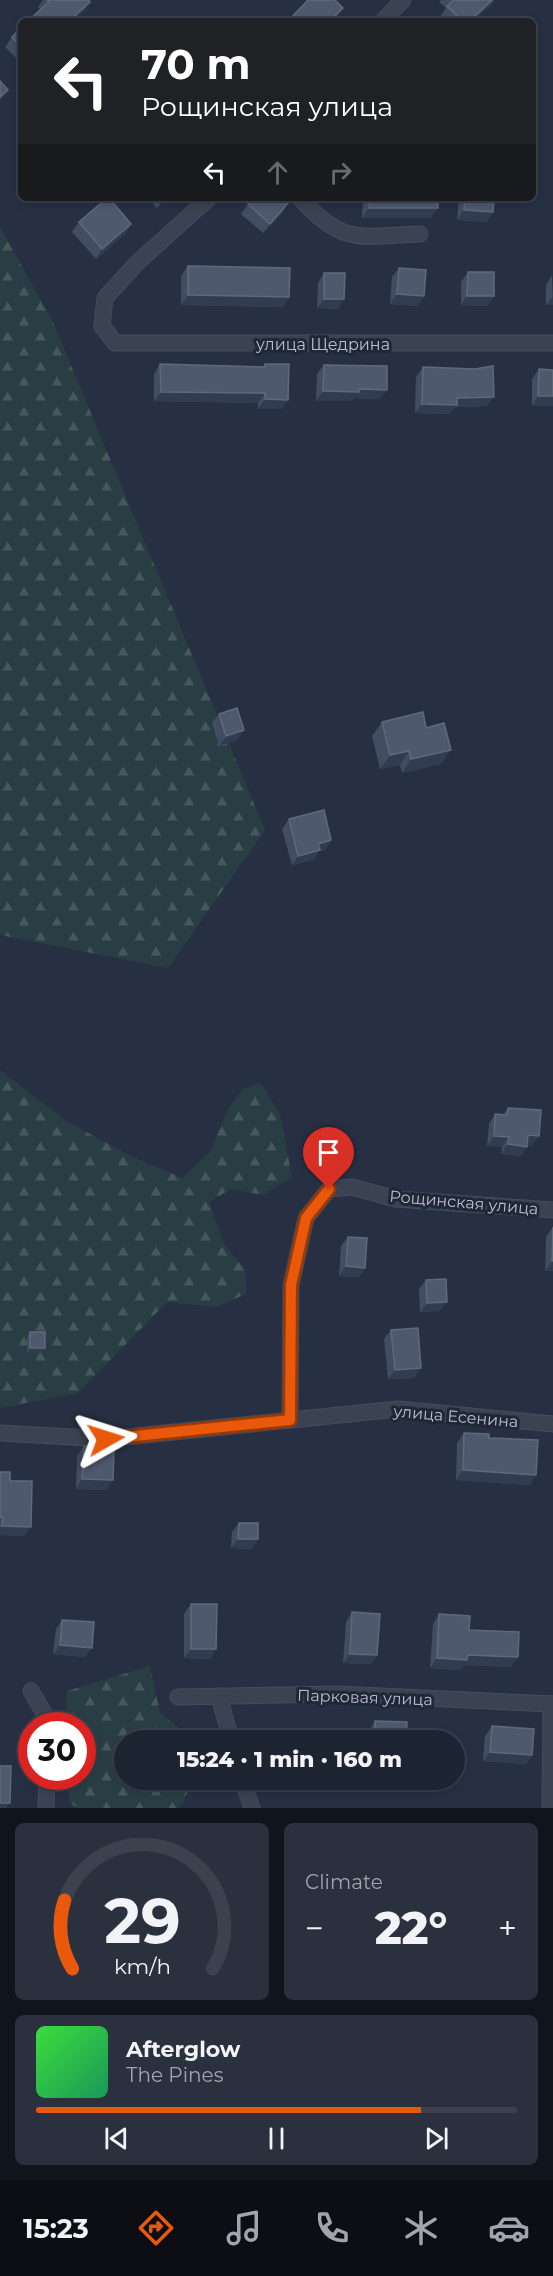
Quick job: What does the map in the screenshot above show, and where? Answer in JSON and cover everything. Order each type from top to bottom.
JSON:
[{"type":"street","points":[[386,18],[403,0]]},
{"type":"street","name":"улица Щедрина","points":[[206,201],[138,262],[105,298],[102,326],[115,343],[553,343]]},
{"type":"street","points":[[303,201],[320,219],[337,232],[359,236],[420,234]]},
{"type":"street","name":"Рощинская улица","points":[[290,1420],[291,1285],[306,1218],[329,1189],[352,1187],[396,1199],[553,1210]]},
{"type":"street","name":"улица Есенина","points":[[0,1433],[106,1439],[398,1409],[553,1424]]},
{"type":"street","points":[[31,1691],[43,1712]]},
{"type":"street","name":"Парковая улица","points":[[178,1697],[338,1694],[552,1704]]},
{"type":"street","points":[[219,1696],[228,1730]]},
{"type":"street","points":[[550,1808],[552,1704]]},
{"type":"street","points":[[46,1808],[47,1790]]},
{"type":"street","points":[[246,1790],[252,1808]]},
{"type":"green space","points":[[0,227],[52,320],[265,830],[168,968],[0,935]]},
{"type":"green space","points":[[0,1070],[66,1121],[133,1157],[182,1178],[210,1152],[228,1109],[243,1089],[261,1083],[280,1115],[292,1177],[263,1195],[231,1189],[209,1202],[223,1242],[245,1270],[246,1294],[216,1307],[167,1302],[78,1393],[0,1408]]},
{"type":"green space","points":[[150,1666],[160,1713],[181,1730],[114,1730],[114,1790],[188,1790],[183,1803],[178,1808],[78,1808],[71,1804],[68,1790],[96,1790],[96,1712],[66,1712],[67,1691]]},
{"type":"building","points":[[47,0],[89,0],[90,2],[72,18],[31,18],[49,2]]},
{"type":"building","points":[[308,0],[335,0],[343,8],[333,18],[291,18]]},
{"type":"building","points":[[454,0],[492,0],[473,18],[459,18],[447,6]]},
{"type":"building","points":[[18,31],[18,44],[12,37]]},
{"type":"building","points":[[0,81],[8,90],[0,97]]},
{"type":"building","points":[[104,201],[112,201],[131,224],[102,249],[79,222]]},
{"type":"building","points":[[250,201],[286,201],[288,203],[270,224],[248,204]]},
{"type":"building","points":[[370,201],[438,201],[438,208],[369,208]]},
{"type":"building","points":[[465,201],[494,201],[493,212],[464,210]]},
{"type":"building","points":[[188,266],[290,268],[289,297],[188,295]]},
{"type":"building","points":[[399,268],[426,270],[424,296],[397,294]]},
{"type":"building","points":[[468,272],[494,272],[494,296],[467,296]]},
{"type":"building","points":[[324,273],[345,273],[344,299],[324,299]]},
{"type":"building","points":[[160,364],[265,367],[265,364],[289,364],[288,400],[265,399],[265,393],[161,392]]},
{"type":"building","points":[[324,365],[387,366],[387,390],[323,391]]},
{"type":"building","points":[[493,366],[494,397],[457,398],[457,405],[422,404],[423,367],[475,369]]},
{"type":"building","points":[[539,369],[553,370],[553,396],[538,396]]},
{"type":"building","points":[[237,708],[244,730],[226,736],[219,714]]},
{"type":"building","points":[[423,712],[426,728],[444,723],[451,750],[411,759],[409,751],[390,755],[382,722]]},
{"type":"building","points":[[324,810],[331,840],[318,844],[320,850],[298,856],[289,819]]},
{"type":"building","points":[[508,1108],[541,1110],[539,1136],[528,1135],[527,1147],[508,1144],[509,1137],[494,1136],[495,1114],[507,1115]]},
{"type":"building","points":[[348,1237],[367,1238],[365,1268],[346,1266]]},
{"type":"building","points":[[446,1279],[447,1302],[427,1303],[426,1280]]},
{"type":"building","points":[[418,1328],[421,1368],[395,1370],[391,1330]]},
{"type":"building","points":[[30,1332],[45,1332],[45,1348],[30,1348]]},
{"type":"building","points":[[464,1433],[489,1434],[489,1438],[538,1440],[536,1475],[463,1470]]},
{"type":"building","points":[[84,1446],[114,1447],[113,1480],[82,1479]]},
{"type":"building","points":[[0,1472],[10,1472],[10,1481],[32,1481],[31,1527],[2,1526]]},
{"type":"building","points":[[239,1523],[258,1523],[258,1539],[238,1539]]},
{"type":"building","points":[[191,1604],[217,1604],[216,1649],[191,1649]]},
{"type":"building","points":[[352,1612],[380,1614],[377,1655],[350,1654]]},
{"type":"building","points":[[439,1614],[470,1616],[469,1630],[519,1632],[518,1657],[468,1655],[467,1660],[437,1658]]},
{"type":"building","points":[[62,1620],[94,1622],[92,1648],[60,1645]]},
{"type":"building","points":[[375,1721],[407,1722],[407,1730],[375,1730]]},
{"type":"building","points":[[492,1726],[534,1729],[532,1755],[490,1752]]},
{"type":"building","points":[[0,1766],[11,1766],[10,1803],[0,1803]]},
{"type":"route","points":[[106,1439],[290,1420],[291,1285],[306,1218],[329,1189]]}]
